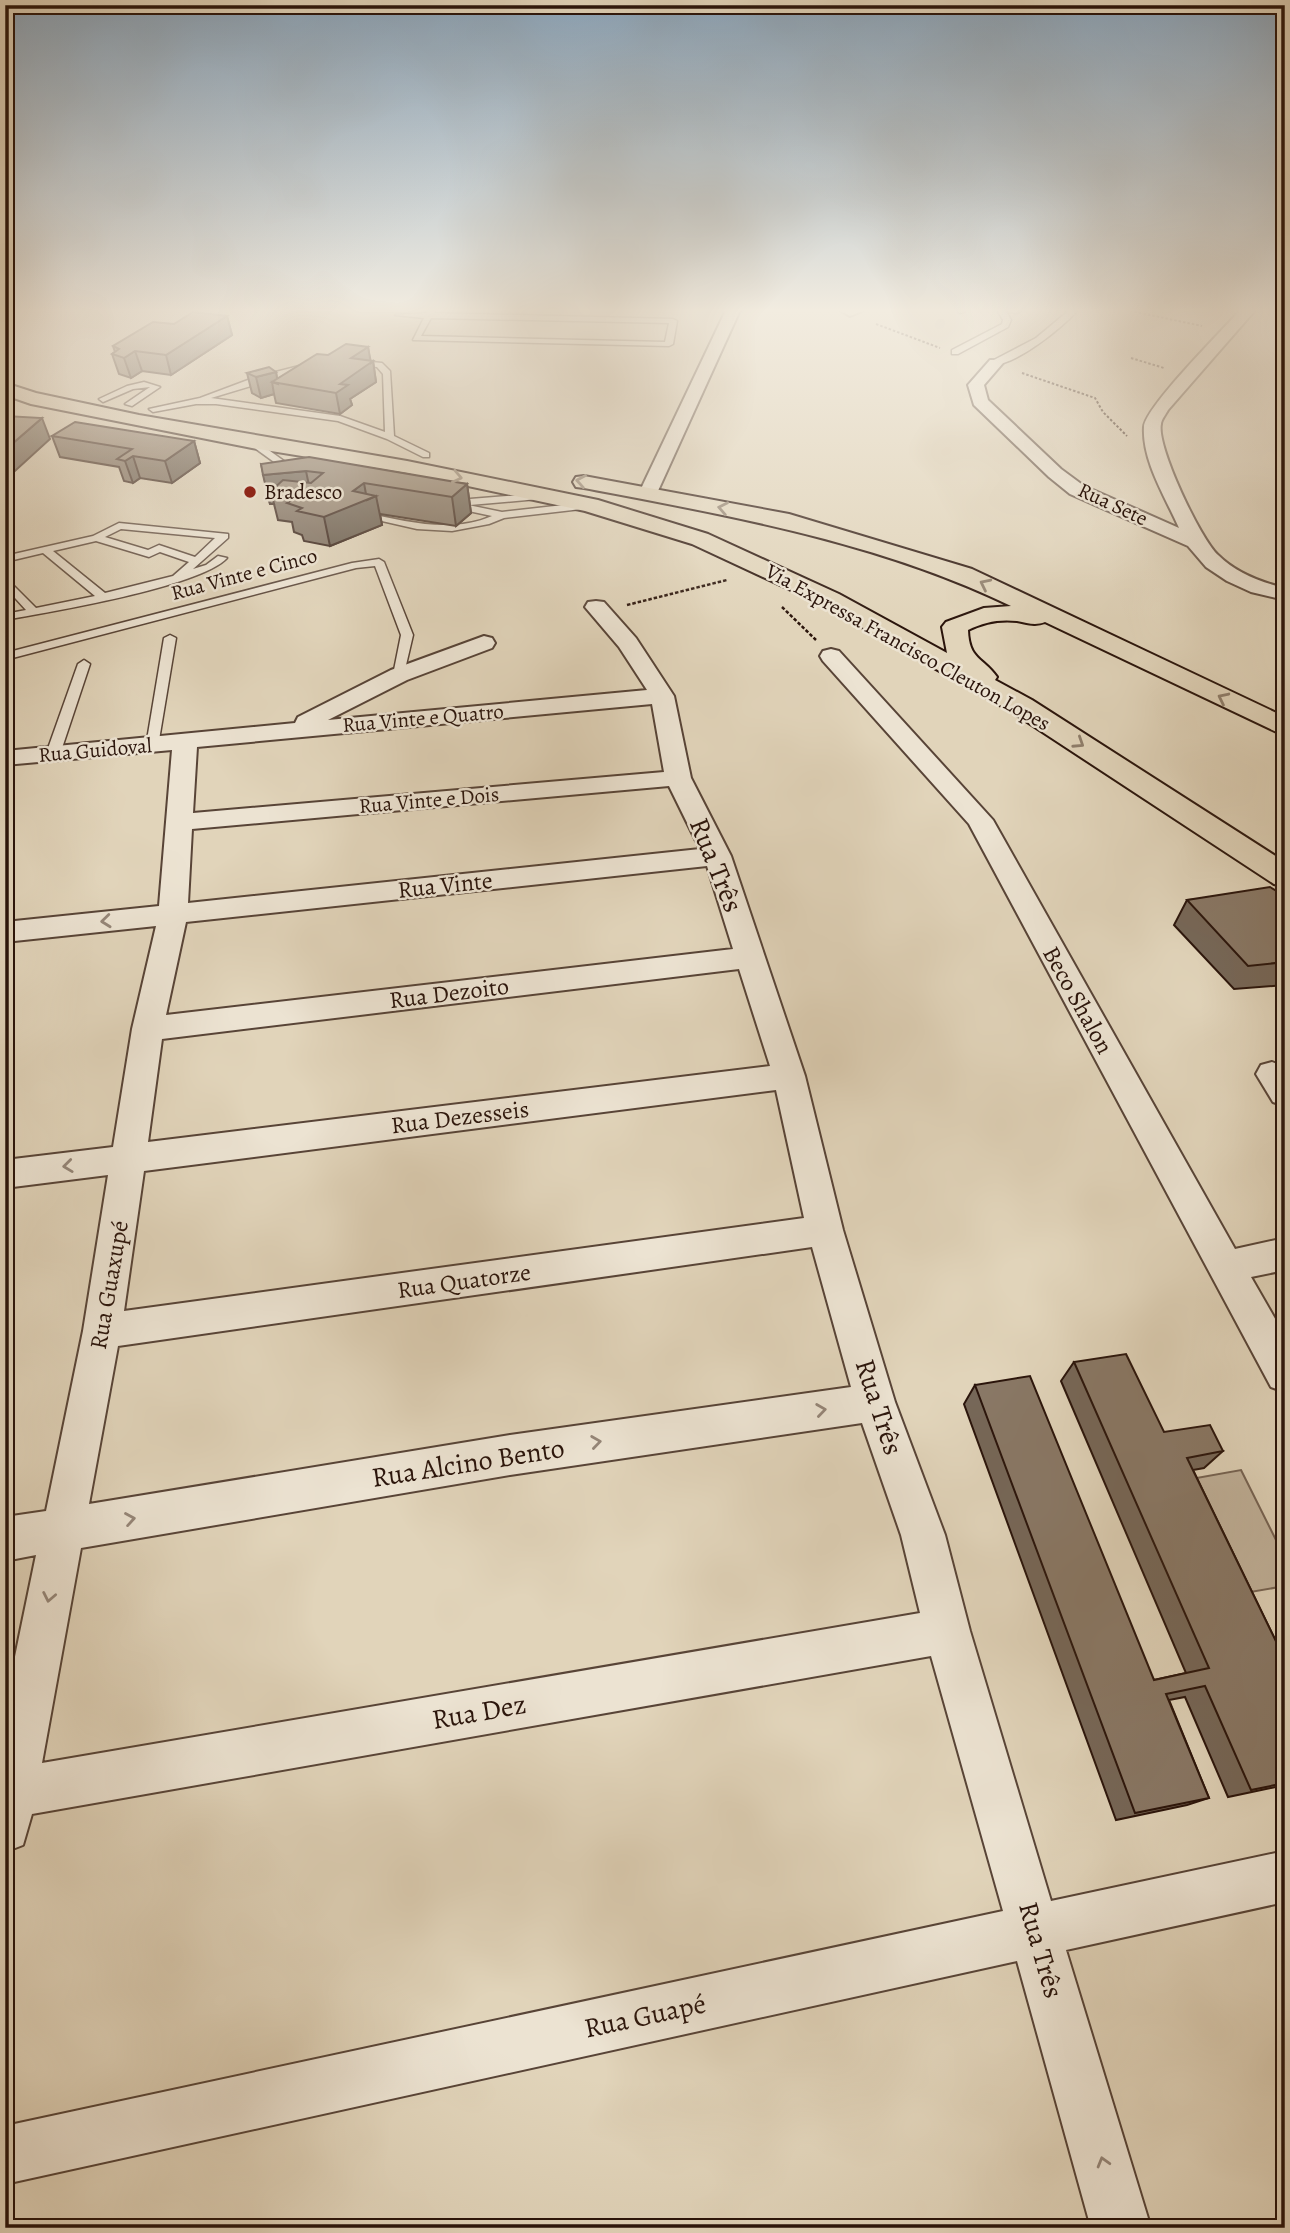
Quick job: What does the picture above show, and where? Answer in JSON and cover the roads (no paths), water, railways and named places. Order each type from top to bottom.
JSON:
[{"type":"highway","name":"Via Expressa Francisco Cleuton Lopes","points":[[97,412],[252,442],[407,467],[590,505],[700,539],[830,599],[1021,706],[1285,877]]},
{"type":"highway","points":[[172,412],[530,472]]},
{"type":"highway","points":[[570,479],[789,521],[964,574],[1285,728]]},
{"type":"highway","points":[[1021,706],[962,659],[955,646],[955,627],[987,613],[1021,613],[1091,635]]},
{"type":"street","points":[[648,493],[686,412]]},
{"type":"street","name":"Rua Sete","points":[[991,412],[1055,473],[1077,490],[1195,542]]},
{"type":"street","name":"Rua Sete","points":[[1159,412],[1152,424],[1154,447],[1195,542],[1213,564],[1240,581],[1285,594]]},
{"type":"street","name":"Rua Três","points":[[597,607],[628,643],[662,696],[678,778],[717,856],[789,1076],[825,1230],[875,1402],[923,1535],[947,1631],[1121,2228]]},
{"type":"street","points":[[291,730],[399,675],[484,643]]},
{"type":"street","name":"Beco Shalon","points":[[831,656],[980,820],[1285,1374]]},
{"type":"street","name":"Rua Vinte e Quatro","points":[[185,739],[662,696]]},
{"type":"street","name":"Rua Guidoval","points":[[5,758],[152,746],[185,739]]},
{"type":"street","name":"Rua Guaxupé","points":[[8,1810],[102,1331],[131,1158],[148,1029],[173,914],[185,739]]},
{"type":"street","name":"Rua Vinte e Dois","points":[[181,822],[678,778]]},
{"type":"street","name":"Rua Vinte","points":[[5,932],[717,856]]},
{"type":"street","name":"Rua Dezoito","points":[[148,1029],[750,957]]},
{"type":"street","name":"Rua Dezesseis","points":[[5,1174],[789,1076]]},
{"type":"street","name":"Rua Quatorze","points":[[102,1331],[825,1230]]},
{"type":"street","points":[[1224,1267],[1285,1254]]},
{"type":"street","name":"Rua Alcino Bento","points":[[5,1539],[510,1455],[875,1402]]},
{"type":"street","name":"Rua Dez","points":[[8,1810],[947,1631]]},
{"type":"street","name":"Rua Guapé","points":[[5,2155],[1285,1876]]},
{"type":"lane","points":[[286,412],[341,419],[390,437],[426,455]]},
{"type":"lane","points":[[389,412],[390,437]]},
{"type":"lane","points":[[252,442],[295,473],[315,479]]},
{"type":"lane","points":[[285,480],[295,473]]},
{"type":"lane","points":[[449,504],[546,496]]},
{"type":"lane","points":[[436,502],[502,514],[590,505]]},
{"type":"lane","points":[[365,516],[450,528],[474,527],[502,514]]},
{"type":"lane","points":[[5,559],[96,538],[119,526],[223,536],[177,578]]},
{"type":"lane","points":[[96,538],[149,554],[159,548],[194,560]]},
{"type":"lane","points":[[46,551],[104,598]]},
{"type":"lane","points":[[5,617],[104,598],[177,578],[209,567],[222,558]]},
{"type":"lane","name":"Rua Vinte e Cinco","points":[[5,657],[356,565],[379,562],[407,635],[399,675]]},
{"type":"lane","points":[[5,580],[33,611]]},
{"type":"lane","points":[[152,746],[170,638]]},
{"type":"lane","points":[[53,754],[84,664]]},
{"type":"place","name":"Bradesco","points":[[250,492]]}]
